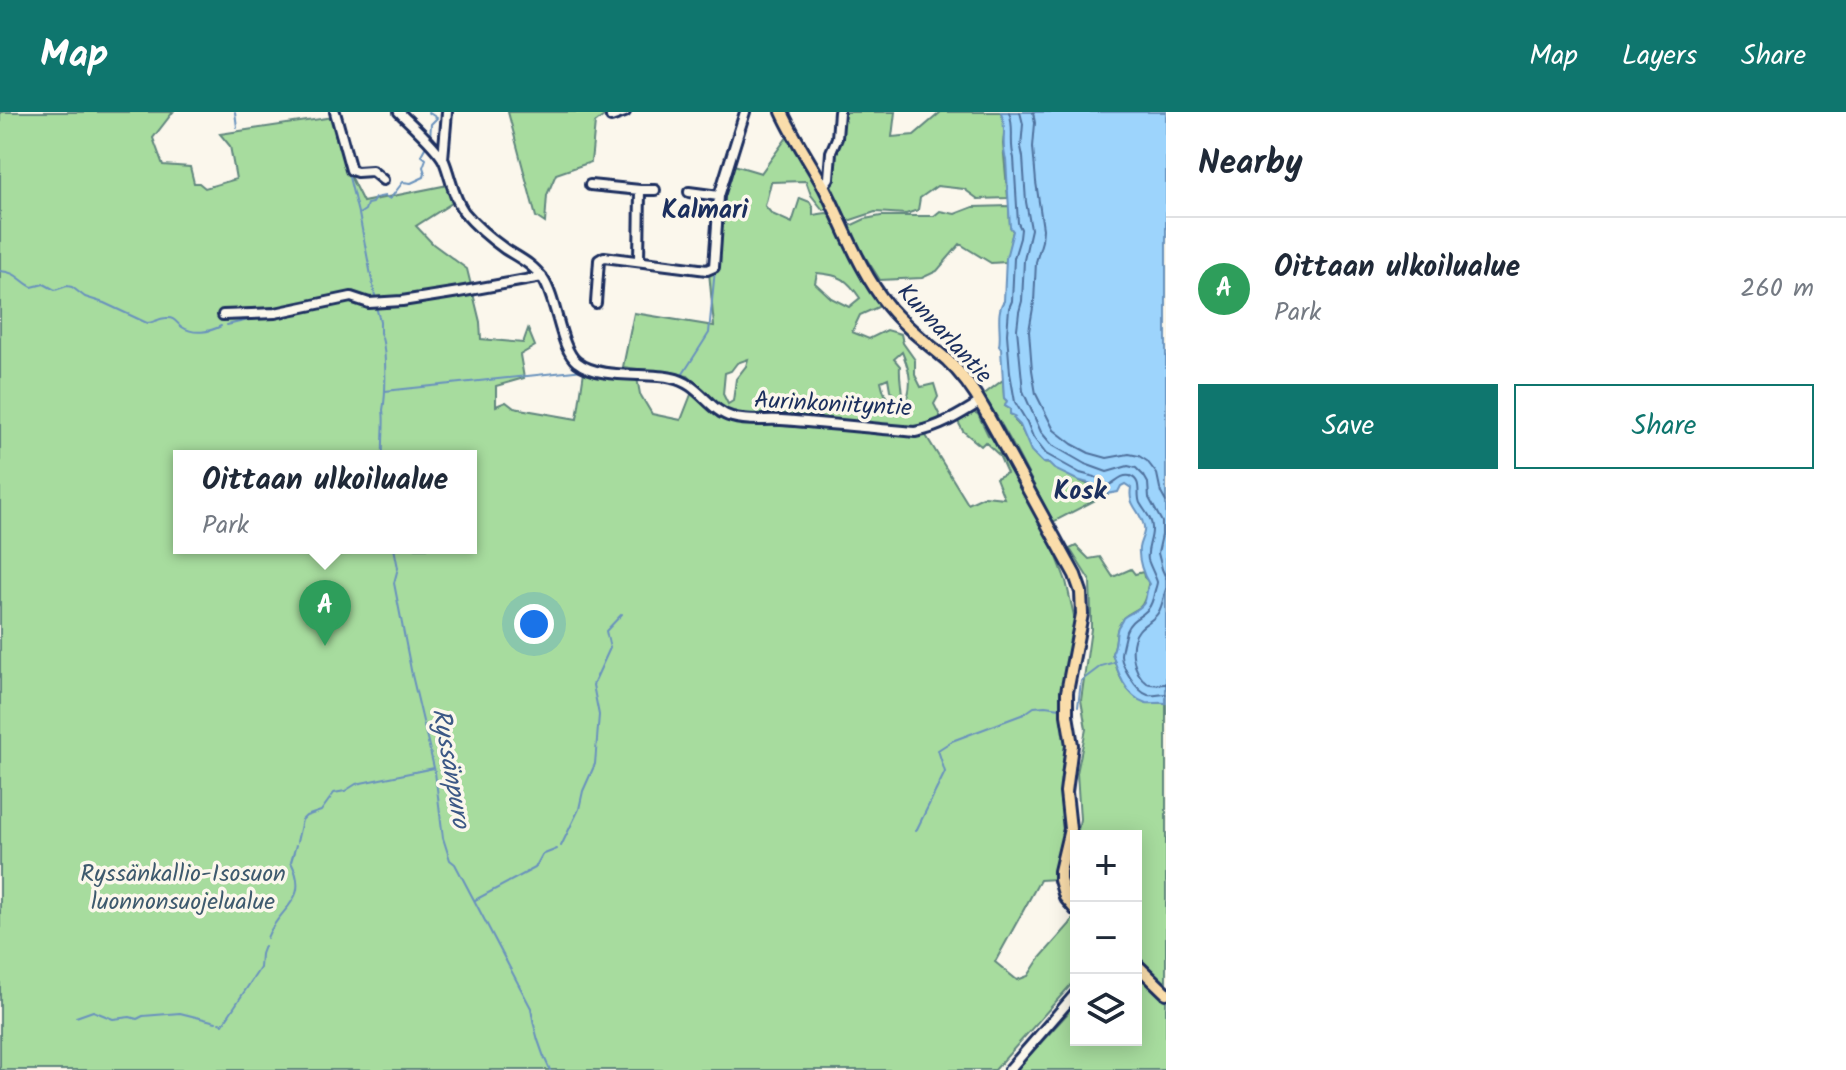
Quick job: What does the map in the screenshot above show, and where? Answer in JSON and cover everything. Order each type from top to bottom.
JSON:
[{"type":"main road","name":"Kunnarlantie","points":[[782,112],[823,186],[856,257],[879,294],[913,334],[960,373],[980,402],[1070,563],[1081,592],[1082,623],[1066,703],[1072,745],[1066,792],[1070,829],[1060,871],[1065,897],[1070,903]]},
{"type":"main road","points":[[1142,970],[1166,993]]},
{"type":"street","points":[[335,112],[351,170],[372,171],[383,180]]},
{"type":"street","points":[[399,112],[443,159]]},
{"type":"street","points":[[447,112],[443,159],[463,211],[503,248],[527,261],[542,277]]},
{"type":"street","points":[[611,117],[625,112]]},
{"type":"street","points":[[596,303],[599,260],[604,257],[707,270],[714,267],[719,196],[744,114],[733,112]]},
{"type":"street","points":[[823,186],[829,178],[839,112]]},
{"type":"street","points":[[590,185],[655,190]]},
{"type":"street","points":[[639,261],[640,190]]},
{"type":"street","points":[[689,192],[719,196]]},
{"type":"street","points":[[223,315],[275,313],[351,297],[369,303],[402,301],[542,277]]},
{"type":"street","name":"Aurinkoniityntie","points":[[542,277],[564,340],[576,362],[595,370],[678,379],[699,391],[720,412],[734,418],[915,432],[946,422],[980,402]]},
{"type":"street","points":[[1009,1070],[1070,1000]]},
{"type":"green space","name":"Ryssänkallio-Isosuon luonnonsuojelualue","points":[[0,112],[173,112],[153,138],[163,165],[190,167],[194,183],[205,188],[236,179],[230,146],[220,134],[333,117],[348,172],[363,202],[448,185],[455,201],[416,226],[433,244],[467,269],[481,339],[523,343],[528,329],[535,346],[520,355],[524,378],[496,386],[496,406],[506,402],[514,408],[577,419],[584,371],[637,378],[640,394],[652,414],[681,420],[692,392],[718,418],[730,422],[925,434],[968,504],[985,496],[1004,498],[996,478],[1007,473],[999,455],[985,442],[981,446],[963,431],[956,418],[973,412],[978,414],[988,435],[999,441],[1055,552],[1075,620],[1061,704],[1069,745],[1065,823],[1056,879],[1040,880],[995,962],[1017,980],[1028,976],[1070,924],[1070,986],[995,1070],[0,1070]]},
{"type":"green space","points":[[508,112],[609,112],[595,123],[591,162],[556,174],[547,195],[545,223],[536,217]]},
{"type":"green space","points":[[845,112],[895,112],[892,137],[914,135],[941,112],[1001,112],[1005,124],[1003,144],[1008,198],[978,199],[964,189],[937,186],[920,198],[918,210],[906,214],[875,212],[848,221],[830,185]]},
{"type":"green space","points":[[790,133],[830,205],[829,209],[823,210],[811,195],[806,181],[771,182],[765,206],[772,214],[792,223],[800,198],[810,202],[813,215],[835,215],[879,297],[878,307],[860,315],[852,332],[869,339],[887,330],[901,334],[903,343],[915,360],[915,375],[921,387],[934,384],[938,397],[934,404],[942,420],[916,428],[736,413],[725,411],[688,376],[623,367],[634,313],[714,326],[709,272],[716,266],[720,203],[734,165],[761,173]],"holes":[[[817,273],[843,279],[860,298],[849,307],[831,298],[815,283]],[[902,352],[909,373],[910,386],[904,407],[894,405],[888,399],[881,381],[888,378],[890,390],[896,398],[902,399],[900,366],[894,359]],[[748,359],[736,379],[733,401],[728,404],[723,394],[725,373]]]},
{"type":"green space","points":[[1009,206],[1013,231],[1006,262],[991,263],[960,244],[937,271],[922,278],[880,280],[857,244],[850,226],[881,216],[934,216],[940,211],[955,214],[973,207]]},
{"type":"green space","points":[[1003,380],[1005,406],[1015,416],[1015,421],[1038,458],[1107,494],[1053,522],[983,395]]},
{"type":"green space","points":[[1076,546],[1089,559],[1100,557],[1113,577],[1131,569],[1135,574],[1143,572],[1149,582],[1142,604],[1123,618],[1118,627],[1112,653],[1127,689],[1146,702],[1166,703],[1166,984],[1142,961],[1142,830],[1078,830],[1077,773],[1086,729],[1081,700],[1091,611],[1090,581],[1070,549]]},
{"type":"green space","points":[[1142,978],[1166,1001],[1166,1070],[1016,1070],[1068,1013],[1066,1008],[1070,1005],[1070,1046],[1142,1046]]},
{"type":"water","points":[[1001,112],[1166,112],[1166,703],[1146,703],[1133,695],[1123,682],[1112,653],[1118,627],[1123,618],[1144,603],[1149,584],[1139,557],[1144,527],[1132,503],[1131,488],[1125,484],[1118,492],[1107,494],[1092,484],[1043,463],[1031,451],[1020,425],[1013,418],[1015,416],[1005,406],[999,317],[1004,301],[1006,258],[1013,231],[1010,227]]},
{"type":"waterway","points":[[235,112],[237,127]]},
{"type":"waterway","name":"Ryssänpuro","points":[[428,112],[437,118],[431,124],[430,139]]},
{"type":"waterway","name":"Ryssänpuro","points":[[376,301],[359,214],[375,198],[385,196],[390,199],[403,182],[411,183],[424,177],[426,159],[421,155],[426,146]]},
{"type":"waterway","points":[[348,173],[358,213]]},
{"type":"waterway","points":[[681,377],[709,333],[715,269]]},
{"type":"waterway","points":[[0,271],[14,275],[32,287],[44,284],[55,290],[72,287],[85,297],[147,323],[169,318],[187,330],[197,332],[221,326]]},
{"type":"waterway","name":"Ryssänpuro","points":[[376,307],[385,359],[383,450]]},
{"type":"waterway","points":[[227,325],[257,318]]},
{"type":"waterway","points":[[385,391],[584,370]]},
{"type":"waterway","points":[[590,373],[602,376]]},
{"type":"waterway","points":[[608,377],[637,379]]},
{"type":"waterway","points":[[644,379],[669,381]]},
{"type":"waterway","name":"Ryssänpuro","points":[[395,554],[398,568],[394,583],[435,772],[443,838],[450,860],[455,864],[531,1008],[538,1040],[550,1070]]},
{"type":"waterway","points":[[561,846],[579,809],[595,764],[599,715],[593,685],[610,648],[606,631],[622,614]]},
{"type":"waterway","points":[[1078,707],[1081,681],[1101,666],[1115,662]]},
{"type":"waterway","points":[[916,831],[945,772],[938,750],[952,741],[1024,714],[1034,707],[1061,708]]},
{"type":"waterway","points":[[297,842],[302,820],[321,811],[334,793],[356,784],[434,768]]},
{"type":"waterway","points":[[267,938],[295,895],[296,875],[291,862],[296,845]]},
{"type":"waterway","points":[[475,900],[535,868],[542,855],[557,849]]},
{"type":"waterway","points":[[219,1023],[223,1024],[260,968],[264,946]]},
{"type":"waterway","points":[[76,1017],[93,1011],[113,1019],[180,1013],[216,1022]]},
{"type":"place","name":"Oittaan ulkoilualue","points":[[325,646]]},
{"type":"district","name":"Kalmari","points":[[705,211]]},
{"type":"district","name":"Kosk","points":[[1080,492]]}]
